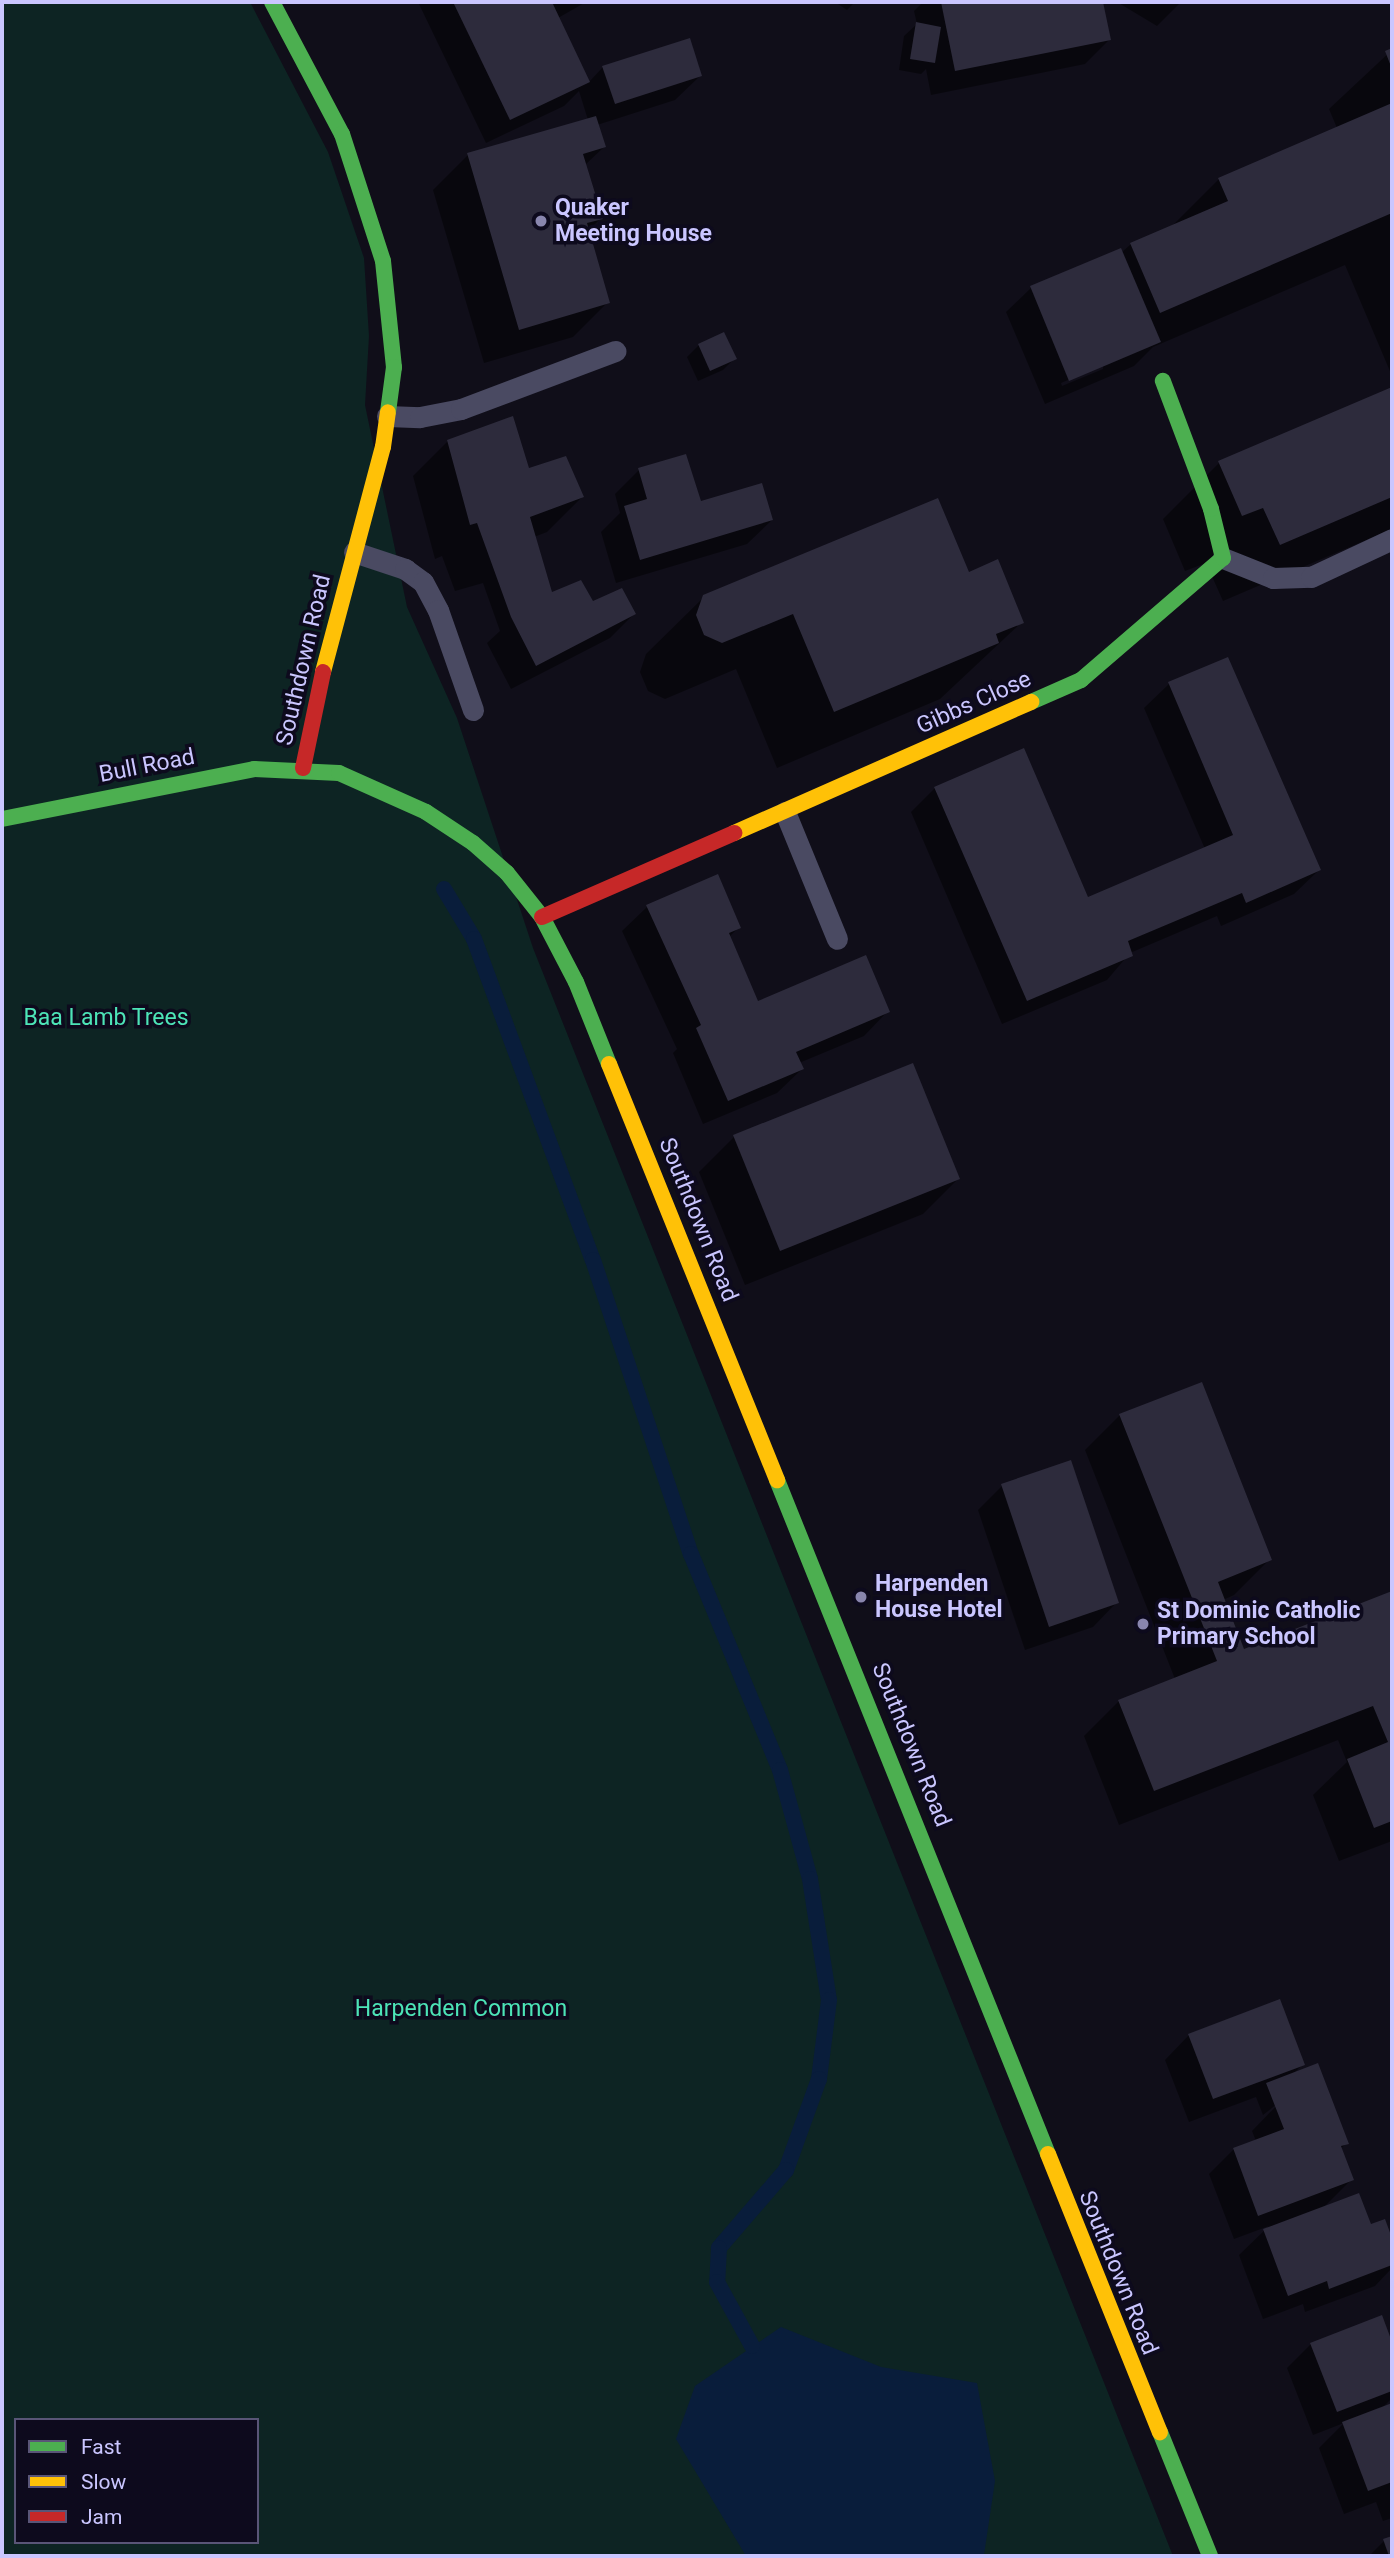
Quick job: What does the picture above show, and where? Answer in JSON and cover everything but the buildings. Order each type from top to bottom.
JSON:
[{"type":"street","name":"Southdown Road","points":[[272,2],[342,134],[383,261],[394,367],[387,416],[317,689],[303,768],[339,773],[426,812],[508,873],[542,917],[581,995],[1210,2556]]},
{"type":"street","points":[[1163,381],[1211,509],[1223,558]]},
{"type":"street","name":"Gibbs Close","points":[[542,917],[1081,680],[1223,558]]},
{"type":"street","name":"Bull Road","points":[[2,819],[254,769],[303,768]]},
{"type":"lane","points":[[387,416],[420,417],[461,408],[615,351]]},
{"type":"lane","points":[[1223,558],[1273,579],[1311,578],[1392,539]]},
{"type":"lane","points":[[354,552],[405,569],[423,582],[438,610],[473,710]]},
{"type":"lane","points":[[785,811],[837,939]]},
{"type":"green space","name":"Harpenden Common","points":[[2,2],[250,2],[328,152],[364,258],[369,336],[365,405],[407,607],[457,718],[533,948],[1173,2556],[2,2556]]},
{"type":"water","points":[[781,2327],[881,2367],[977,2383],[995,2481],[984,2555],[746,2556],[676,2439],[695,2386]]},
{"type":"waterway","points":[[444,889],[474,939],[593,1260],[691,1554],[780,1770],[810,1879],[829,2000],[819,2079],[786,2170],[719,2248],[717,2282],[752,2346]]},
{"type":"traffic: fast","points":[[272,2],[342,134],[383,261],[394,367],[388,412]]},
{"type":"traffic: fast","points":[[1031,702],[1081,680],[1223,558],[1211,509],[1163,381]]},
{"type":"traffic: fast","points":[[2,819],[254,769],[339,773],[426,812],[473,843],[507,873],[542,917],[576,982],[609,1064]]},
{"type":"traffic: fast","points":[[777,1480],[1048,2154]]},
{"type":"traffic: fast","points":[[1160,2432],[1210,2556]]},
{"type":"traffic: slow","points":[[323,672],[383,447],[388,412]]},
{"type":"traffic: slow","points":[[734,833],[1031,702]]},
{"type":"traffic: slow","points":[[609,1064],[777,1480]]},
{"type":"traffic: slow","points":[[1048,2154],[1160,2432]]},
{"type":"traffic: jam","points":[[303,768],[323,672]]},
{"type":"traffic: jam","points":[[542,917],[734,833]]},
{"type":"place","name":"Quaker Meeting House","points":[[541,221]]},
{"type":"place","name":"Harpenden House Hotel","points":[[861,1597]]},
{"type":"place","name":"St Dominic Catholic Primary School","points":[[1143,1624]]},
{"type":"park label","name":"Baa Lamb Trees","points":[[106,1018]]}]
